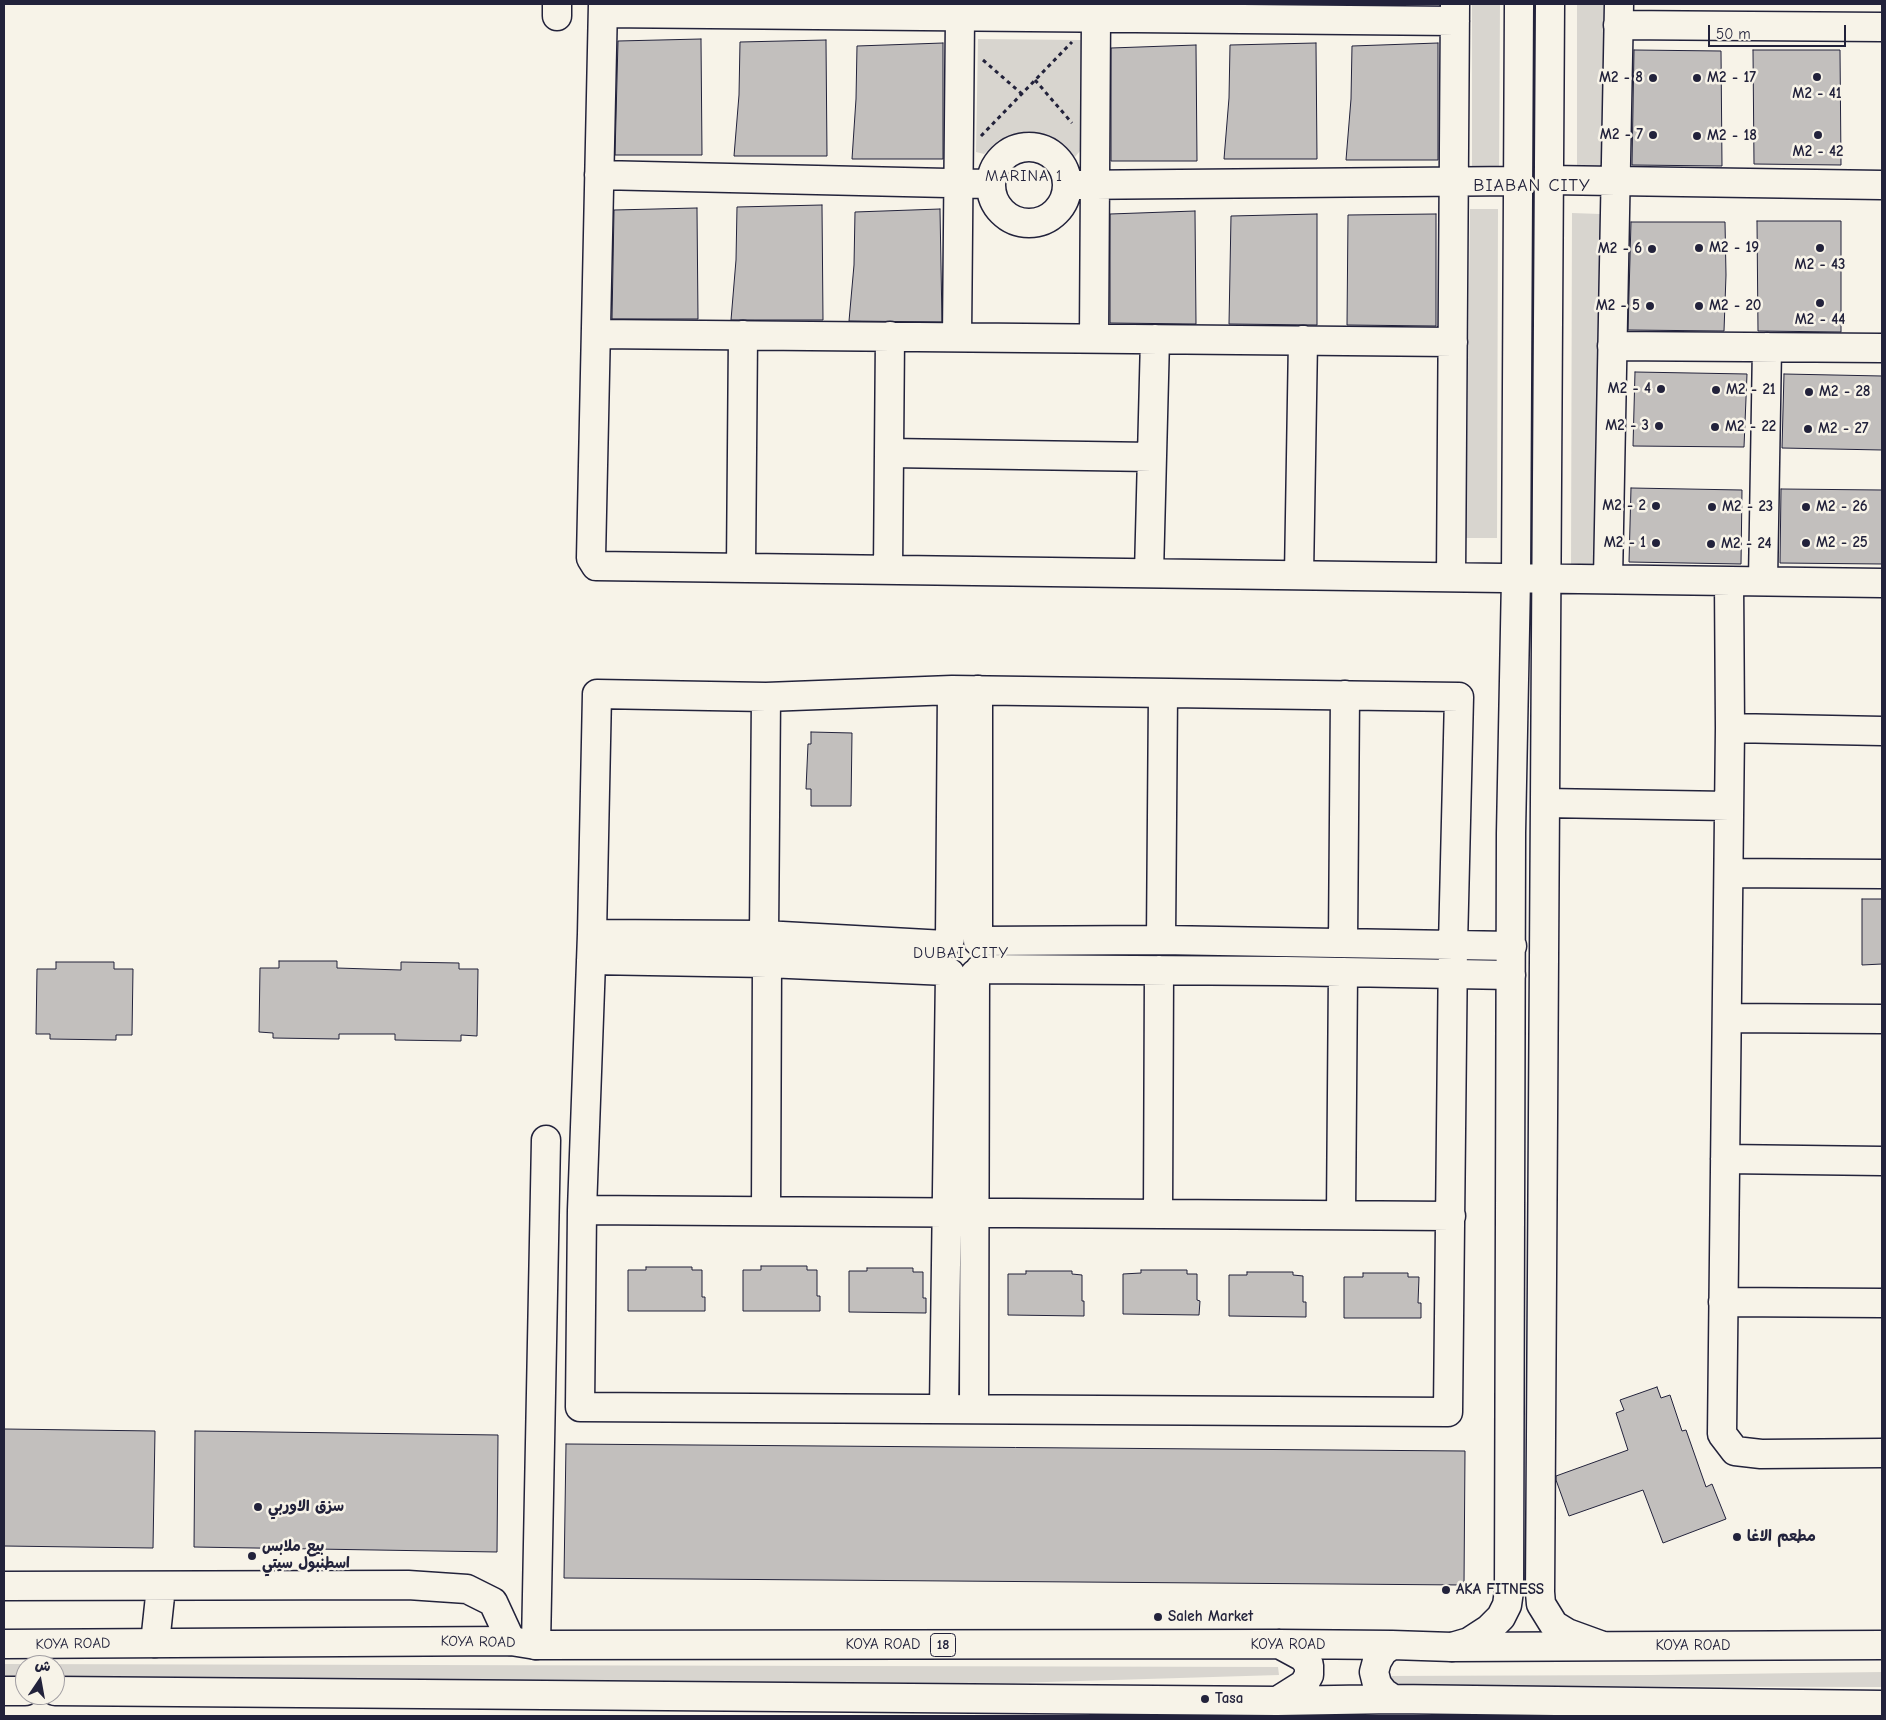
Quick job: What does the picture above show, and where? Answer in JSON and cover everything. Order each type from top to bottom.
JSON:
[{"type":"main road","points":[[1452,1647],[1469,1642],[1488,1630],[1501,1616],[1508,1599],[1511,833],[1516,578],[1519,4]]},
{"type":"main road","points":[[1550,4],[1544,803],[1541,1604],[1554,1625],[1587,1642],[1607,1647]]},
{"type":"main road","points":[[1451,577],[1455,12],[1160,11],[1096,18],[960,28],[894,10],[603,9],[592,561],[598,566],[1882,583]]},
{"type":"main road","points":[[1608,579],[1618,14],[1772,15],[1882,27]]},
{"type":"main road","points":[[1094,338],[1096,18]]},
{"type":"main road","points":[[957,337],[960,28]]},
{"type":"main road","points":[[1519,31],[1550,31]]},
{"type":"main road","points":[[1037,148],[1049,153],[1059,161],[1065,173],[1067,184],[1065,197],[1060,207],[1051,216],[1040,221],[1028,223],[1006,215],[997,206],[992,194],[991,184],[995,169],[1002,158],[1012,151],[1037,148]]},
{"type":"main road","points":[[599,175],[959,171],[991,184]]},
{"type":"main road","points":[[1549,180],[1882,185]]},
{"type":"main road","points":[[1067,184],[1518,181]]},
{"type":"main road","points":[[596,334],[1452,342]]},
{"type":"main road","points":[[741,568],[743,335]]},
{"type":"main road","points":[[888,570],[890,336]]},
{"type":"main road","points":[[1149,573],[1155,339]]},
{"type":"main road","points":[[1299,575],[1303,340]]},
{"type":"main road","points":[[1612,346],[1882,348]]},
{"type":"main road","points":[[1763,581],[1767,347]]},
{"type":"main road","points":[[890,453],[1152,457]]},
{"type":"main road","points":[[1729,580],[1730,728],[1722,1434],[1734,1451],[1761,1454],[1882,1453]]},
{"type":"main road","points":[[592,947],[764,936],[983,964],[984,952],[978,941],[965,690]]},
{"type":"main road","points":[[944,1409],[946,1212],[958,962],[965,690]]},
{"type":"main road","points":[[965,690],[1459,697],[1453,945],[1448,1412],[580,1407],[582,1210],[592,947],[598,694],[766,697],[965,690]]},
{"type":"main road","points":[[1161,940],[1164,693]]},
{"type":"main road","points":[[1343,943],[1345,695]]},
{"type":"main road","points":[[764,936],[766,697]]},
{"type":"main road","points":[[1730,728],[1882,731]]},
{"type":"main road","points":[[1544,803],[1729,806]]},
{"type":"main road","points":[[1511,833],[1544,832]]},
{"type":"main road","points":[[1728,873],[1882,874]]},
{"type":"main road","points":[[978,941],[1161,940],[1512,946]]},
{"type":"main road","points":[[1285,942],[1285,971]]},
{"type":"main road","points":[[592,947],[767,964],[958,962],[1159,970],[1511,975]]},
{"type":"main road","points":[[958,962],[974,1213],[974,1409]]},
{"type":"main road","points":[[766,1211],[767,964]]},
{"type":"main road","points":[[1158,1214],[1159,970]]},
{"type":"main road","points":[[1341,1215],[1343,972]]},
{"type":"main road","points":[[1727,1018],[1882,1019]]},
{"type":"main road","points":[[523,1643],[546,1140]]},
{"type":"main road","points":[[1725,1159],[1882,1160]]},
{"type":"main road","points":[[582,1210],[1451,1216]]},
{"type":"main road","points":[[1723,1302],[1882,1304]]},
{"type":"main road","points":[[4,1586],[408,1584],[467,1589],[493,1602],[523,1643]]},
{"type":"main road","points":[[155,1643],[161,1586]]},
{"type":"main road","points":[[1508,1599],[1541,1599]]},
{"type":"main road","name":"KOYA ROAD","points":[[4,1644],[1279,1644],[1452,1647],[1882,1645]]},
{"type":"main road","points":[[1277,1701],[1304,1684],[1309,1675],[1308,1665],[1303,1657],[1279,1644]]},
{"type":"main road","points":[[1392,1645],[1383,1651],[1377,1661],[1374,1672],[1377,1684],[1384,1693],[1393,1699]]},
{"type":"main road","points":[[65,1691],[1277,1701],[1393,1699],[1882,1705]]},
{"type":"path","points":[[959,171],[1022,94],[1096,18]]},
{"type":"path","points":[[960,28],[1022,94]]},
{"type":"path","points":[[1035,80],[1094,148]]},
{"type":"shaded area","points":[[1472,4],[1500,4],[1499,172],[1472,172]]},
{"type":"shaded area","points":[[1577,4],[1605,4],[1604,167],[1577,167]]},
{"type":"shaded area","points":[[978,39],[1081,40],[1080,151],[1075,157],[1070,156],[1055,140],[1028,131],[999,140],[984,154],[976,152]]},
{"type":"shaded area","points":[[1470,209],[1498,209],[1497,538],[1466,538]]},
{"type":"shaded area","points":[[1572,213],[1600,214],[1599,570],[1571,570]]},
{"type":"shaded area","points":[[4,1664],[15,1664],[15,1680],[4,1680]]},
{"type":"shaded area","points":[[65,1664],[1278,1667],[1279,1675],[1014,1683],[65,1681]]},
{"type":"shaded area","points":[[1882,1672],[1882,1687],[1385,1686],[1385,1676]]},
{"type":"building","points":[[701,39],[702,155],[615,155],[618,41]]},
{"type":"building","points":[[826,40],[827,156],[734,156],[739,95],[740,42]]},
{"type":"building","points":[[943,43],[943,159],[852,159],[857,46]]},
{"type":"building","points":[[1316,43],[1317,159],[1224,159],[1229,98],[1230,45]]},
{"type":"building","points":[[1438,43],[1438,160],[1346,160],[1351,99],[1352,46]]},
{"type":"building","points":[[1196,45],[1197,161],[1111,161],[1111,48]]},
{"type":"building","points":[[1634,50],[1721,51],[1722,166],[1632,165]]},
{"type":"building","points":[[1753,50],[1840,50],[1841,165],[1754,164]]},
{"type":"building","points":[[822,205],[823,320],[731,320],[736,260],[737,207]]},
{"type":"building","points":[[697,208],[698,319],[612,319],[614,210]]},
{"type":"building","points":[[940,209],[942,322],[849,321],[854,265],[855,212]]},
{"type":"building","points":[[1195,211],[1196,324],[1110,323],[1110,214]]},
{"type":"building","points":[[1317,214],[1317,325],[1229,324],[1231,216]]},
{"type":"building","points":[[1436,214],[1436,326],[1347,325],[1348,215]]},
{"type":"building","points":[[1757,221],[1841,221],[1841,332],[1758,331]]},
{"type":"building","points":[[1631,222],[1725,222],[1724,331],[1628,330]]},
{"type":"building","points":[[1635,372],[1747,374],[1744,447],[1633,446]]},
{"type":"building","points":[[1784,374],[1882,376],[1882,450],[1782,448]]},
{"type":"building","points":[[1631,488],[1742,490],[1741,564],[1629,562]]},
{"type":"building","points":[[1781,489],[1882,490],[1882,564],[1780,563]]},
{"type":"building","points":[[811,732],[852,733],[851,806],[811,806],[811,789],[806,789],[808,744],[811,744]]},
{"type":"building","points":[[1862,899],[1882,899],[1882,964],[1862,965]]},
{"type":"building","points":[[279,961],[337,961],[337,968],[401,970],[401,962],[459,963],[459,969],[478,969],[477,1036],[461,1035],[461,1041],[395,1040],[395,1034],[339,1034],[339,1039],[273,1038],[273,1033],[259,1032],[260,968],[279,968]]},
{"type":"building","points":[[56,962],[114,962],[114,969],[133,969],[132,1035],[116,1035],[116,1040],[50,1039],[50,1034],[36,1034],[37,969],[56,969]]},
{"type":"building","points":[[761,1266],[807,1266],[807,1270],[817,1270],[817,1296],[820,1296],[820,1311],[743,1311],[743,1270],[761,1270]]},
{"type":"building","points":[[646,1267],[692,1267],[692,1270],[702,1270],[702,1297],[705,1297],[705,1311],[628,1311],[628,1270],[646,1270]]},
{"type":"building","points":[[867,1268],[913,1268],[913,1272],[923,1272],[923,1298],[926,1298],[926,1313],[849,1312],[849,1271],[867,1271]]},
{"type":"building","points":[[1141,1270],[1187,1270],[1187,1274],[1197,1274],[1197,1300],[1200,1301],[1199,1315],[1123,1314],[1123,1274],[1141,1273]]},
{"type":"building","points":[[1026,1271],[1072,1271],[1072,1274],[1082,1275],[1084,1316],[1008,1315],[1008,1274],[1026,1274]]},
{"type":"building","points":[[1247,1272],[1293,1272],[1293,1275],[1303,1276],[1303,1302],[1306,1302],[1306,1317],[1229,1316],[1229,1275],[1247,1275]]},
{"type":"building","points":[[1363,1273],[1408,1273],[1408,1277],[1419,1277],[1418,1303],[1421,1303],[1421,1318],[1344,1318],[1344,1277],[1363,1277]]},
{"type":"building","points":[[1657,1387],[1661,1398],[1670,1395],[1682,1431],[1686,1430],[1706,1487],[1712,1484],[1726,1519],[1663,1543],[1643,1490],[1569,1516],[1556,1476],[1628,1450],[1616,1413],[1624,1410],[1620,1400]]},
{"type":"building","points":[[4,1429],[155,1431],[153,1548],[4,1546]]},
{"type":"building","points":[[195,1431],[498,1435],[497,1552],[194,1547]]},
{"type":"building","points":[[566,1444],[1465,1451],[1464,1585],[564,1578]]},
{"type":"place","name":"M2 - 41","points":[[1817,77]]},
{"type":"place","name":"M2 - 8","points":[[1653,78]]},
{"type":"place","name":"M2 - 17","points":[[1697,78]]},
{"type":"place","name":"M2 - 7","points":[[1653,135]]},
{"type":"place","name":"M2 - 42","points":[[1818,135]]},
{"type":"place","name":"M2 - 18","points":[[1697,136]]},
{"type":"place","name":"M2 - 19","points":[[1699,248]]},
{"type":"place","name":"M2 - 43","points":[[1820,248]]},
{"type":"place","name":"M2 - 6","points":[[1652,249]]},
{"type":"place","name":"M2 - 44","points":[[1820,303]]},
{"type":"place","name":"M2 - 5","points":[[1650,306]]},
{"type":"place","name":"M2 - 20","points":[[1699,306]]},
{"type":"place","name":"M2 - 4","points":[[1661,389]]},
{"type":"place","name":"M2 - 21","points":[[1716,390]]},
{"type":"place","name":"M2 - 28","points":[[1809,392]]},
{"type":"place","name":"M2 - 3","points":[[1659,426]]},
{"type":"place","name":"M2 - 22","points":[[1715,427]]},
{"type":"place","name":"M2 - 27","points":[[1808,429]]},
{"type":"place","name":"M2 - 2","points":[[1656,506]]},
{"type":"place","name":"M2 - 23","points":[[1712,507]]},
{"type":"place","name":"M2 - 26","points":[[1806,507]]},
{"type":"place","name":"M2 - 1","points":[[1656,543]]},
{"type":"place","name":"M2 - 25","points":[[1806,543]]},
{"type":"place","name":"M2 - 24","points":[[1711,544]]},
{"type":"place","name":"سزق الاوربي","points":[[258,1507]]},
{"type":"place","name":"مطعم الاغا","points":[[1737,1537]]},
{"type":"place","name":"بيع ملابس اسطنبول سيتي","points":[[252,1556]]},
{"type":"place","name":"AKA FITNESS","points":[[1446,1590]]},
{"type":"place","name":"Saleh Market","points":[[1158,1617]]},
{"type":"place","name":"Tasa","points":[[1205,1699]]},
{"type":"district","name":"MARINA 1","points":[[1024,176]]},
{"type":"district","name":"BIABAN CITY","points":[[1532,186]]},
{"type":"district","name":"DUBAI CITY","points":[[961,953]]}]
